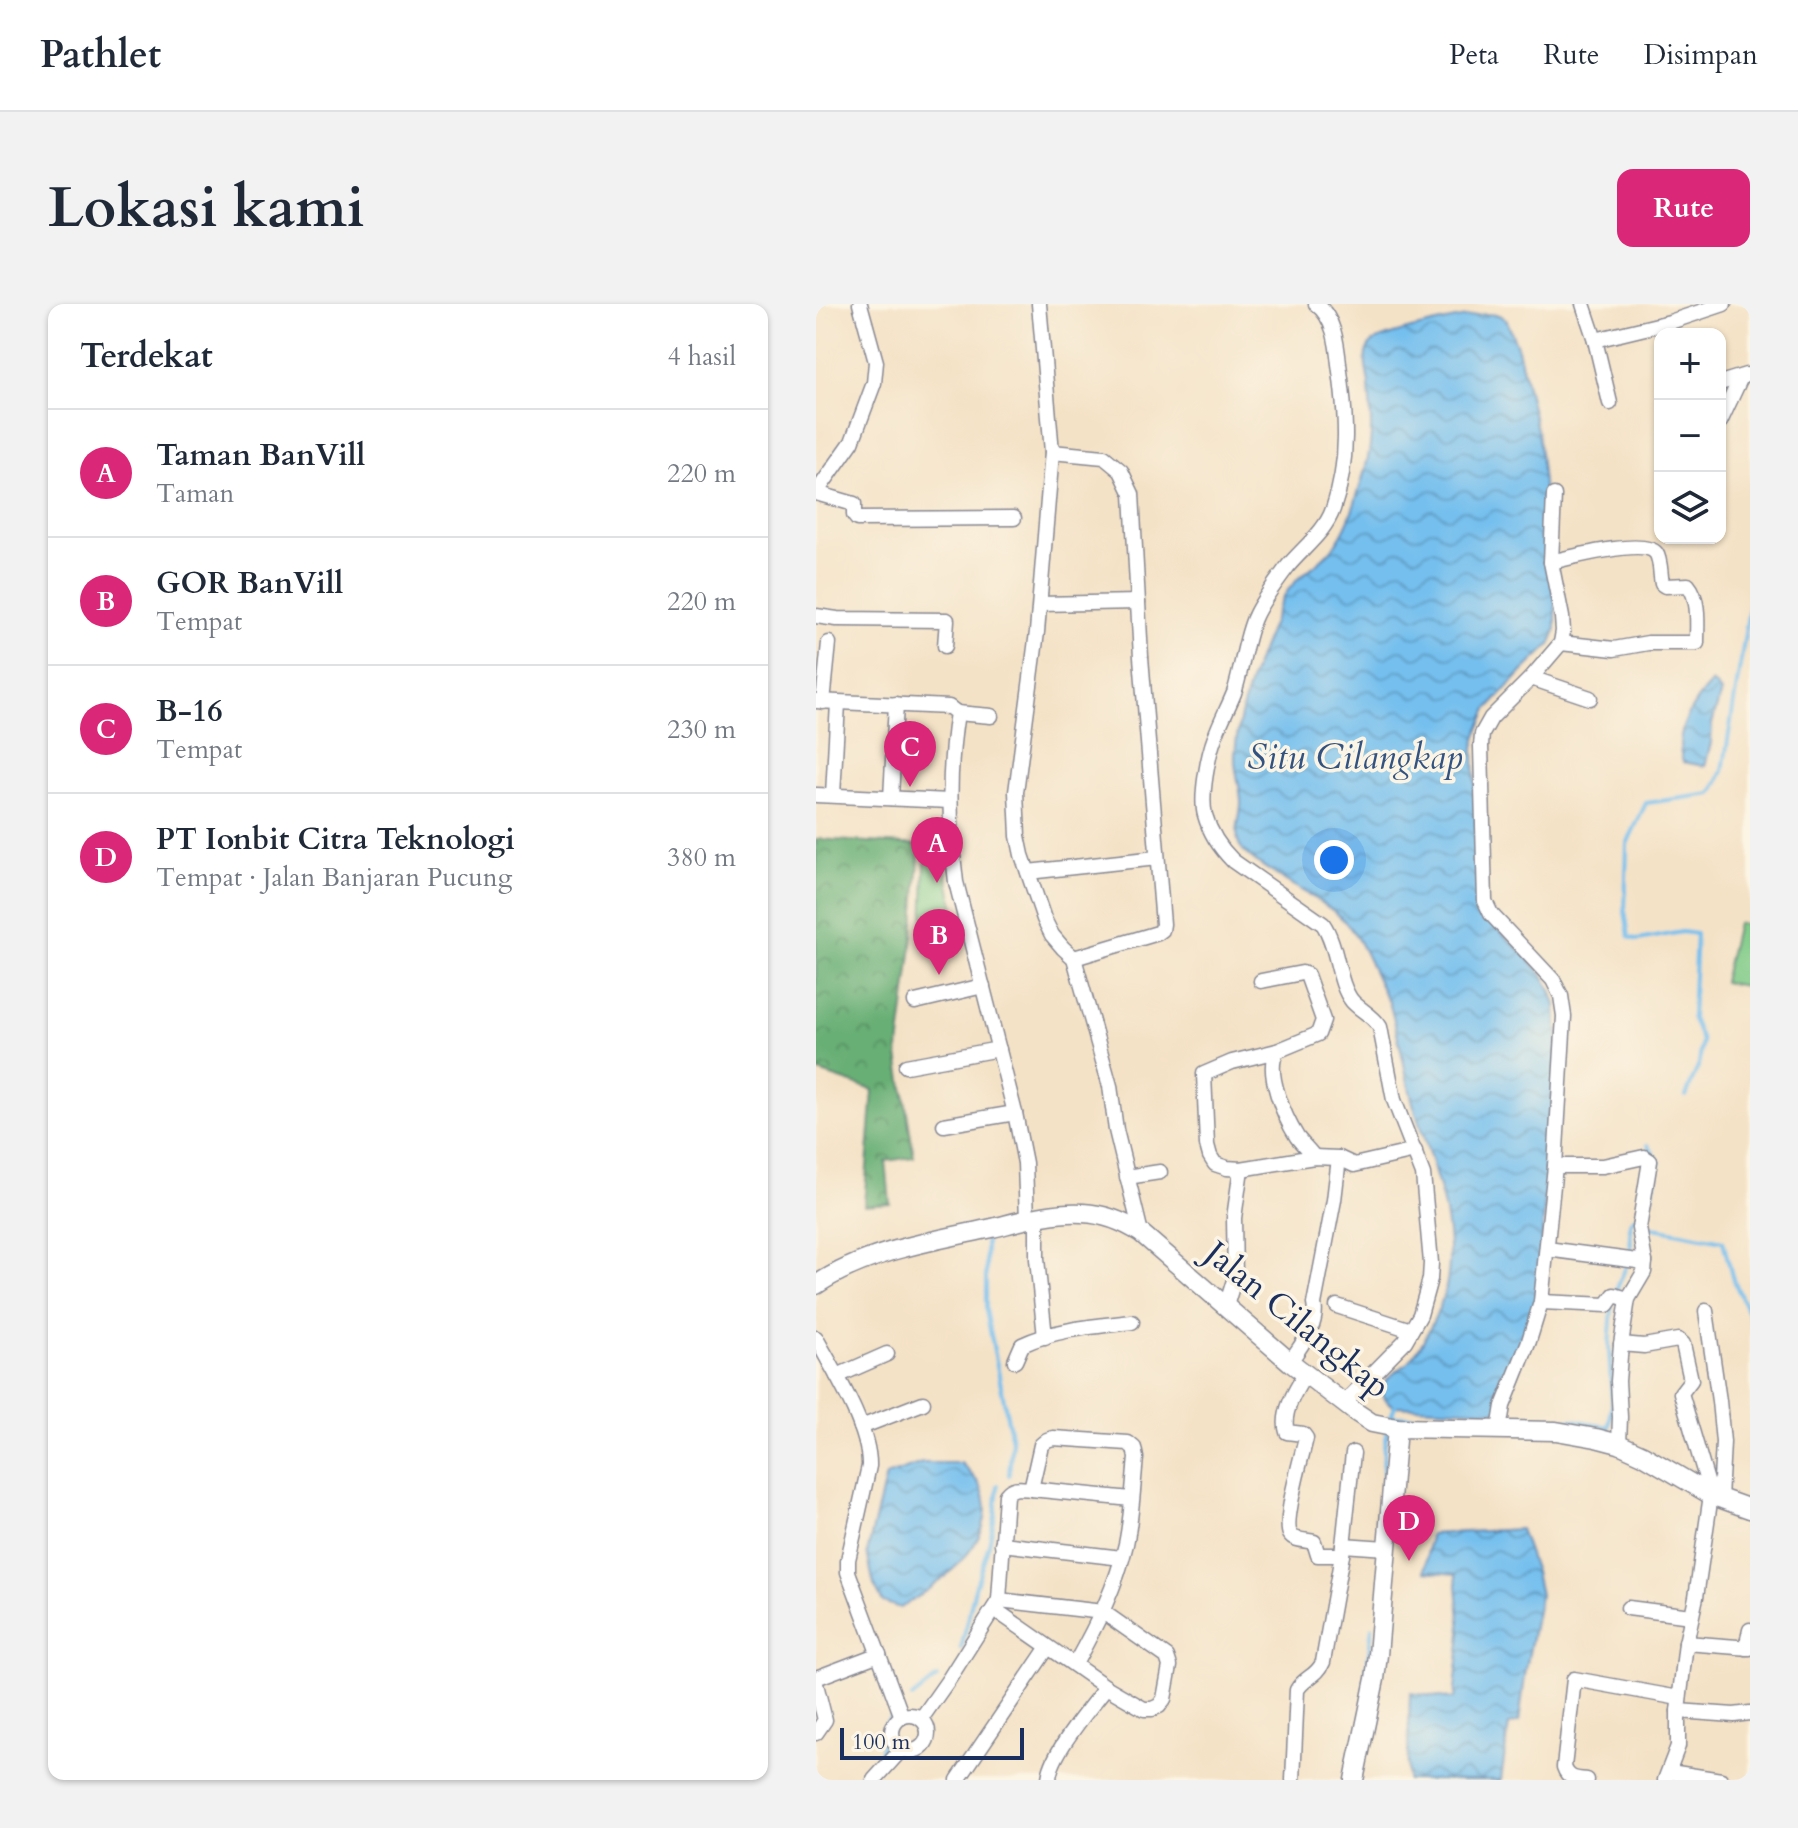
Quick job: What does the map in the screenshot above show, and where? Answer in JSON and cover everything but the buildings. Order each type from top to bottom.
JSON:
[{"type":"street","points":[[860,304],[876,362],[874,383],[852,442],[816,493],[854,504],[857,519],[1014,518]]},
{"type":"street","points":[[1039,304],[1052,452],[1040,604],[1016,792],[1018,836],[1044,919],[1052,935],[1074,958],[1110,1086],[1116,1130],[1141,1233]]},
{"type":"street","points":[[1316,304],[1329,320],[1336,340],[1344,397],[1345,466],[1332,511],[1323,528],[1287,567],[1254,617],[1233,694],[1213,742],[1206,774],[1204,812],[1221,849],[1233,861],[1316,919],[1329,933],[1346,989],[1353,1001],[1380,1027],[1394,1100],[1423,1174],[1431,1263],[1420,1315],[1405,1341],[1344,1403]]},
{"type":"street","points":[[1583,304],[1610,403]]},
{"type":"street","points":[[1672,328],[1724,304]]},
{"type":"street","points":[[1595,340],[1654,331]]},
{"type":"street","points":[[1726,381],[1746,375]]},
{"type":"street","points":[[1726,411],[1746,375]]},
{"type":"street","points":[[1052,452],[1104,457],[1121,471],[1132,494],[1162,930],[1074,958]]},
{"type":"street","points":[[1499,1430],[1503,1406],[1541,1302],[1555,1166],[1564,1016],[1561,996],[1553,980],[1491,914],[1485,901],[1481,746],[1482,734],[1491,718],[1561,643],[1562,617],[1551,562],[1554,495]]},
{"type":"street","points":[[1551,562],[1605,551],[1646,547],[1657,556],[1662,584],[1688,585],[1692,589],[1696,608],[1697,643],[1648,643],[1614,649],[1561,643]]},
{"type":"street","points":[[1040,604],[1138,602]]},
{"type":"street","points":[[816,616],[947,620],[945,646]]},
{"type":"street","points":[[829,643],[826,702],[833,795]]},
{"type":"street","points":[[1531,678],[1590,698]]},
{"type":"street","points":[[826,702],[949,707],[957,713],[991,716]]},
{"type":"street","points":[[891,798],[896,704]]},
{"type":"street","points":[[957,713],[950,801],[956,882],[1025,1163],[1045,1337]]},
{"type":"street","points":[[816,795],[950,801]]},
{"type":"street","points":[[1028,872],[1157,858]]},
{"type":"street","points":[[1261,981],[1302,973],[1307,975],[1323,1020],[1318,1034],[1277,1051],[1232,1062],[1204,1074],[1207,1145],[1215,1164],[1241,1169],[1314,1157],[1339,1158],[1354,1165],[1415,1151]]},
{"type":"street","points":[[915,1002],[983,986]]},
{"type":"street","points":[[906,1066],[999,1049]]},
{"type":"street","points":[[1277,1051],[1272,1065],[1283,1111],[1299,1140],[1314,1157]]},
{"type":"street","points":[[944,1125],[1015,1113]]},
{"type":"street","points":[[1555,1166],[1603,1166],[1644,1157],[1648,1159],[1650,1163],[1634,1260]]},
{"type":"street","points":[[1290,1362],[1315,1315],[1314,1304],[1339,1158]]},
{"type":"street","points":[[1226,1306],[1235,1277],[1234,1218],[1241,1169]]},
{"type":"street","points":[[1127,1177],[1160,1172]]},
{"type":"street","name":"Jalan Cilangkap","points":[[816,1285],[836,1272],[876,1256],[923,1243],[1032,1218],[1083,1213],[1101,1215],[1125,1223],[1141,1233],[1290,1362],[1366,1420],[1389,1427],[1578,1433],[1619,1444],[1715,1497],[1750,1509]]},
{"type":"street","points":[[1541,1302],[1607,1305],[1621,1297],[1644,1272],[1634,1260],[1547,1249]]},
{"type":"street","points":[[1619,1444],[1621,1297]]},
{"type":"street","points":[[1337,1306],[1411,1330]]},
{"type":"street","points":[[1706,1311],[1722,1428],[1715,1497],[1686,1643],[1678,1746],[1667,1776],[1721,1780]]},
{"type":"street","points":[[1015,1361],[1022,1345],[1045,1337],[1132,1322]]},
{"type":"street","points":[[816,1338],[861,1427],[869,1454],[848,1572],[902,1717]]},
{"type":"street","points":[[1621,1344],[1644,1346],[1678,1340],[1683,1344],[1691,1380],[1681,1393],[1715,1497]]},
{"type":"street","points":[[837,1376],[887,1354]]},
{"type":"street","points":[[1306,1373],[1292,1397],[1285,1425],[1287,1432],[1303,1434],[1306,1438],[1288,1515],[1290,1534],[1294,1538],[1314,1542],[1318,1555],[1381,1548]]},
{"type":"street","points":[[861,1427],[923,1403]]},
{"type":"street","points":[[1354,1780],[1376,1667],[1389,1427]]},
{"type":"street","points":[[1031,1489],[1041,1445],[1047,1440],[1128,1443],[1134,1448],[1136,1458],[1127,1541],[1103,1612],[1075,1664]]},
{"type":"street","points":[[1293,1780],[1297,1690],[1300,1684],[1320,1670],[1323,1662],[1343,1550],[1353,1453]]},
{"type":"street","points":[[921,1719],[997,1604],[1006,1495],[1010,1490],[1031,1489],[1131,1499]]},
{"type":"street","points":[[1002,1544],[1122,1558]]},
{"type":"street","points":[[997,1604],[1103,1612],[1167,1657],[1170,1666],[1164,1699],[1159,1706],[1144,1709],[1048,1647],[997,1604]]},
{"type":"street","points":[[1628,1608],[1691,1616]]},
{"type":"street","points":[[1686,1643],[1748,1648],[1750,1630]]},
{"type":"street","points":[[958,1780],[1048,1647]]},
{"type":"street","points":[[816,1733],[825,1720],[816,1681],[879,1654]]},
{"type":"street","points":[[1587,1780],[1573,1779],[1564,1767],[1574,1679],[1734,1715],[1750,1713]]},
{"type":"street","points":[[1049,1780],[1049,1769],[1062,1747],[1106,1687]]},
{"type":"street","points":[[912,1715],[921,1719],[926,1726],[928,1735],[919,1749],[910,1751],[894,1743],[892,1733],[902,1717],[912,1715]]},
{"type":"street","points":[[874,1780],[902,1749]]},
{"type":"street","points":[[970,1761],[977,1780]]},
{"type":"green space","points":[[926,834],[944,836],[946,871],[958,926],[923,933]]},
{"type":"green space","points":[[816,839],[920,845],[913,938],[898,1055],[914,1157],[886,1161],[890,1203],[864,1205],[873,1090],[816,1071]]},
{"type":"green space","points":[[1737,923],[1750,926],[1750,987],[1723,982]]},
{"type":"water","name":"Situ Cilangkap","points":[[1486,314],[1499,315],[1507,321],[1518,349],[1538,434],[1556,613],[1556,630],[1550,645],[1488,709],[1474,747],[1478,896],[1483,912],[1491,923],[1543,975],[1556,1005],[1558,1041],[1539,1279],[1532,1323],[1500,1411],[1395,1406],[1384,1396],[1382,1389],[1385,1382],[1409,1361],[1422,1343],[1446,1287],[1449,1240],[1441,1194],[1413,1103],[1389,1002],[1361,944],[1346,923],[1328,907],[1268,870],[1239,844],[1237,834],[1241,797],[1235,761],[1248,690],[1282,599],[1334,546],[1356,501],[1370,444],[1367,349],[1377,340],[1406,330]]},
{"type":"water","points":[[1712,682],[1721,692],[1705,766],[1683,762],[1680,740],[1686,719]]},
{"type":"water","points":[[922,1463],[961,1463],[981,1487],[986,1506],[984,1525],[976,1542],[949,1573],[900,1608],[883,1602],[874,1585],[867,1553],[886,1476]]},
{"type":"water","points":[[1520,1529],[1540,1595],[1519,1722],[1509,1725],[1501,1780],[1407,1780],[1410,1693],[1454,1699],[1461,1632],[1456,1574],[1425,1571],[1430,1534]]},
{"type":"waterway","points":[[1686,1096],[1699,1064],[1702,1041],[1692,1017],[1696,934],[1682,932],[1638,940],[1629,937],[1625,911],[1627,844],[1646,803],[1712,794],[1723,771],[1750,603]]},
{"type":"waterway","points":[[1648,1145],[1659,1162],[1649,1201]]},
{"type":"waterway","points":[[1616,1291],[1631,1254],[1630,1223],[1635,1217]]},
{"type":"waterway","points":[[1644,1226],[1723,1241],[1732,1276],[1750,1317]]},
{"type":"waterway","points":[[986,1237],[986,1310],[1012,1441],[1009,1475]]},
{"type":"waterway","points":[[1504,1418],[1574,1420],[1609,1427],[1612,1406],[1609,1346],[1612,1307]]},
{"type":"waterway","points":[[1390,1419],[1395,1406]]},
{"type":"waterway","points":[[1391,1416],[1490,1418]]},
{"type":"waterway","points":[[1383,1490],[1387,1432]]},
{"type":"waterway","points":[[961,1649],[989,1544],[998,1485]]},
{"type":"waterway","points":[[1365,1686],[1372,1627]]},
{"type":"waterway","points":[[912,1698],[937,1678]]},
{"type":"waterway","points":[[855,1780],[880,1756],[885,1725],[892,1715]]},
{"type":"place","name":"B-16","points":[[910,787]]},
{"type":"place","name":"Taman BanVill","points":[[937,883]]},
{"type":"place","name":"GOR BanVill","points":[[939,975]]},
{"type":"place","name":"PT Ionbit Citra Teknologi","points":[[1409,1561]]}]
